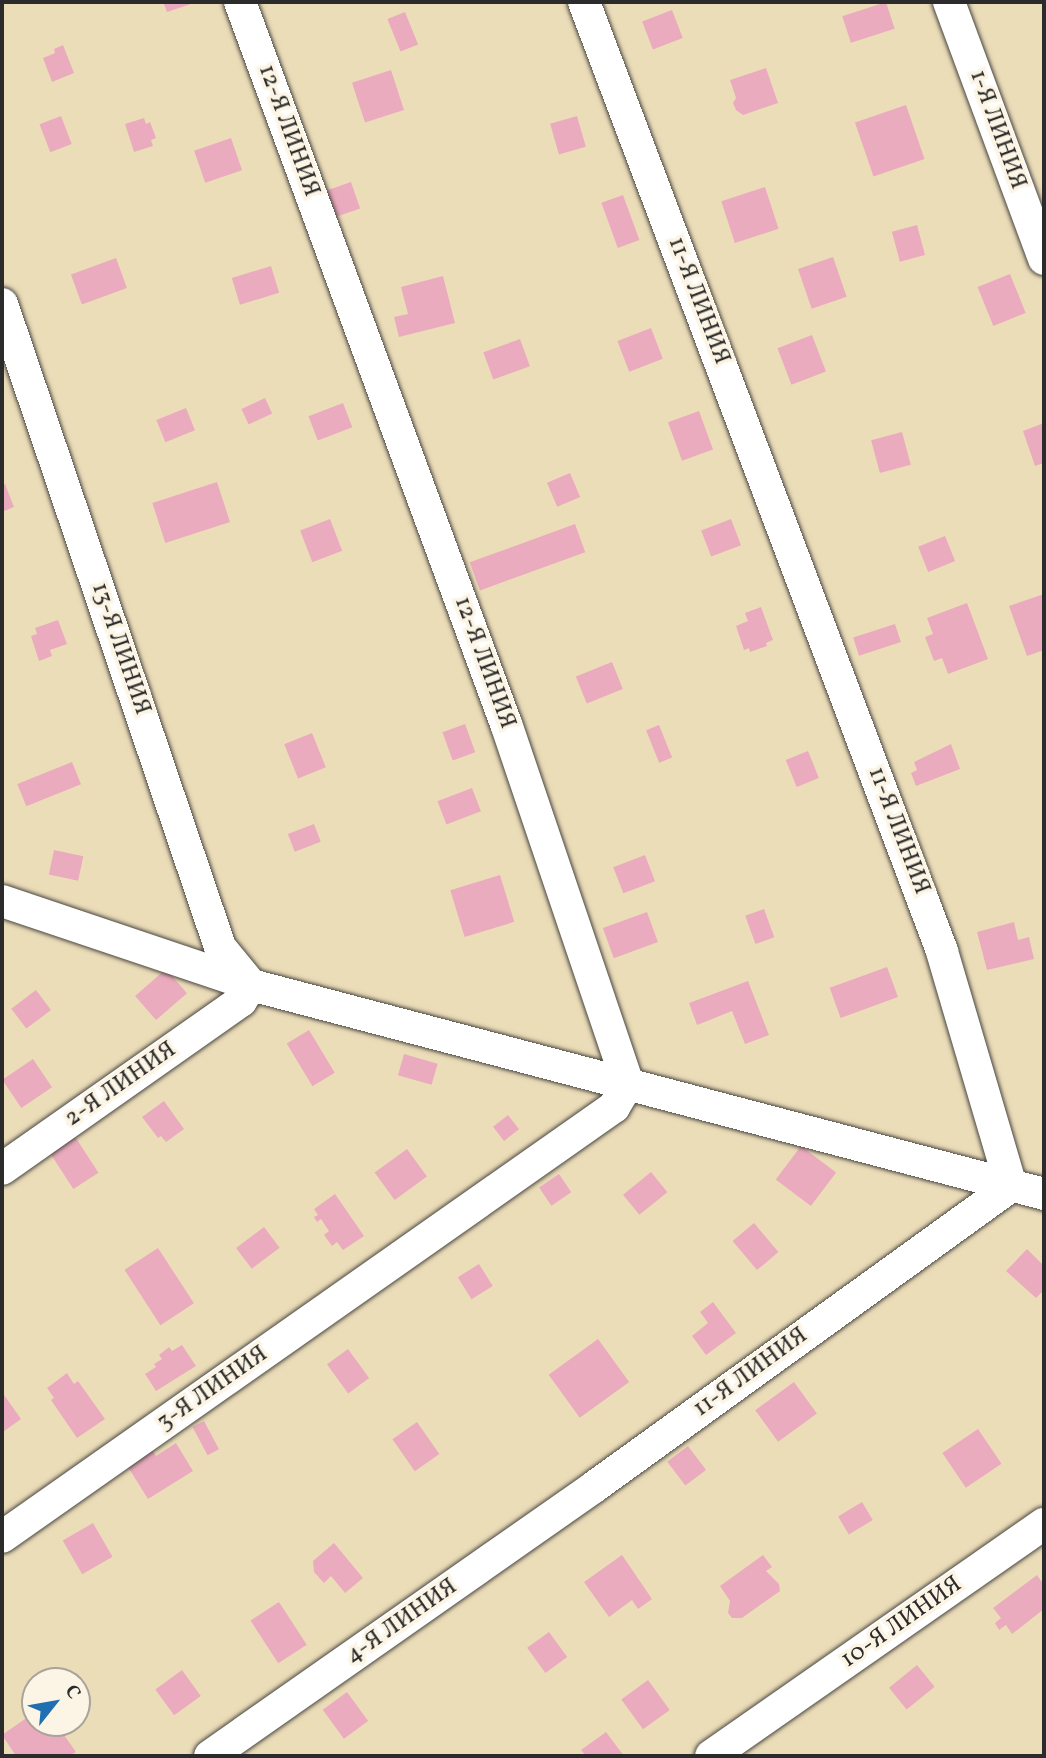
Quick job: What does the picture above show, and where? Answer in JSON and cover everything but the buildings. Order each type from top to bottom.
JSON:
[{"type":"street","name":"12-Я ЛИНИЯ","points":[[240,2],[506,724],[628,1084]]},
{"type":"street","name":"11-Я ЛИНИЯ","points":[[584,2],[942,951],[1011,1185],[594,1487]]},
{"type":"street","name":"1-Я ЛИНИЯ","points":[[949,2],[1044,259]]},
{"type":"street","name":"13-Я ЛИНИЯ","points":[[2,304],[220,947],[246,993]]},
{"type":"street","points":[[2,901],[246,993],[628,1084],[1044,1194]]},
{"type":"street","name":"2-Я ЛИНИЯ","points":[[2,1169],[246,993]]},
{"type":"street","name":"3-Я ЛИНИЯ","points":[[2,1536],[614,1107],[628,1084]]},
{"type":"street","name":"4-Я ЛИНИЯ","points":[[210,1756],[594,1487]]},
{"type":"street","name":"10-Я ЛИНИЯ","points":[[711,1756],[1044,1524]]}]
